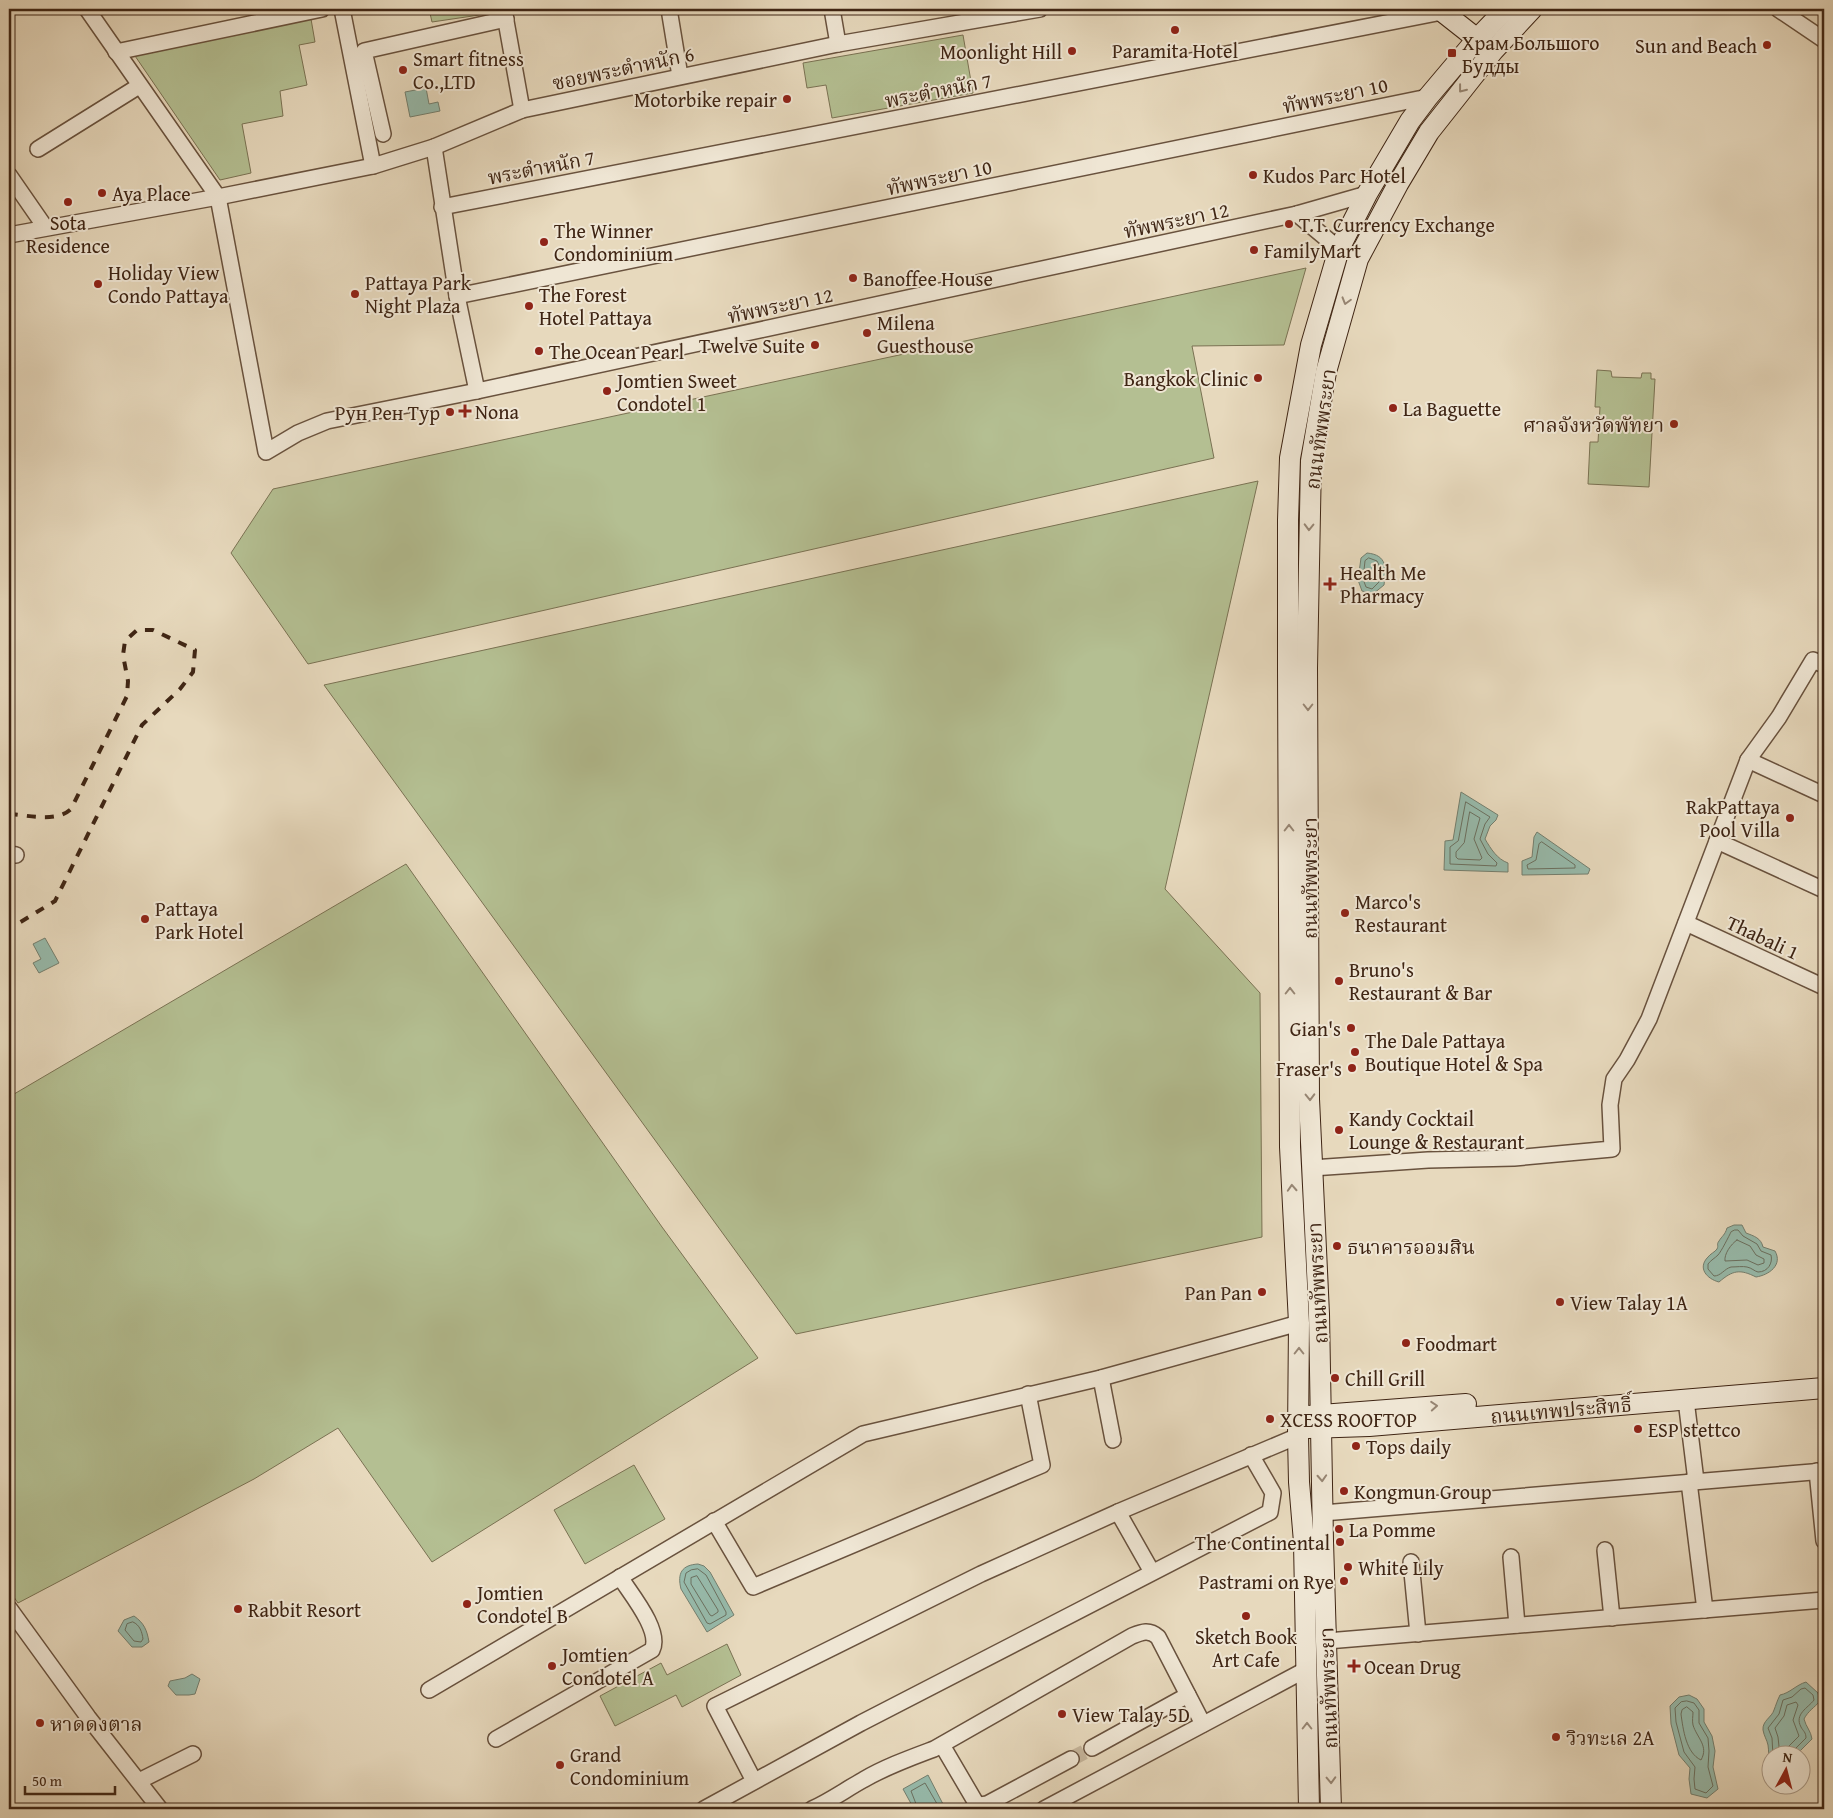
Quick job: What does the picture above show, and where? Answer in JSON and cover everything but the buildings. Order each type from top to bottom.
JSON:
[{"type":"main road","name":"ถนนทัพพระยา","points":[[1331,1809],[1321,1468],[1322,1422],[1319,1314],[1309,1099],[1298,668],[1288,520],[1290,458],[1310,345],[1339,249],[1367,194],[1410,121],[1477,39],[1506,9]]},
{"type":"main road","name":"ถนนทัพพระยา","points":[[1308,1809],[1304,1542],[1299,1482],[1299,1323],[1290,1147],[1298,668],[1311,461],[1326,372],[1358,259],[1398,184],[1429,132],[1493,51],[1532,9]]},
{"type":"main road","points":[[1440,10],[1493,51]]},
{"type":"main road","points":[[1410,121],[1420,123],[1429,132]]},
{"type":"main road","points":[[1310,345],[1333,350]]},
{"type":"main road","points":[[1306,368],[1326,372]]},
{"type":"main road","name":"ถนนเทพประสิทธิ์","points":[[1298,1427],[1322,1422],[1824,1376]]},
{"type":"main road","name":"ถนนเทพประสิทธิ์","points":[[1322,1422],[1686,1400],[1824,1388]]},
{"type":"street","points":[[87,9],[218,197]]},
{"type":"street","points":[[116,52],[322,9]]},
{"type":"street","points":[[342,9],[373,166]]},
{"type":"street","points":[[668,9],[680,76]]},
{"type":"street","points":[[832,9],[838,44]]},
{"type":"street","name":"ซอยพระตำหนัก 6","points":[[9,235],[218,197],[373,166],[434,147],[522,110],[970,15],[1040,9]]},
{"type":"street","points":[[1778,9],[1824,40]]},
{"type":"street","name":"พระตำหนัก 7","points":[[442,207],[1440,10]]},
{"type":"street","points":[[383,134],[364,51],[505,14],[522,110]]},
{"type":"street","points":[[38,149],[139,86]]},
{"type":"street","name":"ทัพพระยา 10","points":[[458,296],[1428,97]]},
{"type":"street","points":[[434,147],[442,207],[477,390]]},
{"type":"street","points":[[9,175],[45,227]]},
{"type":"street","name":"ทัพพระยา 12","points":[[218,197],[266,452],[298,433],[327,421],[1296,214],[1367,194]]},
{"type":"street","points":[[1296,214],[1339,249]]},
{"type":"street","points":[[1312,1168],[1428,1160],[1514,1158],[1612,1149],[1610,1105],[1614,1079],[1627,1060],[1649,1019],[1748,760],[1779,717],[1813,660],[1824,666]]},
{"type":"street","points":[[1748,760],[1824,795]]},
{"type":"street","points":[[1717,841],[1824,890]]},
{"type":"street","name":"Thabali 1","points":[[1686,923],[1824,987]]},
{"type":"street","points":[[429,1690],[863,1434],[1101,1378],[1299,1323]]},
{"type":"street","points":[[1101,1378],[1112,1440]]},
{"type":"street","points":[[714,1521],[753,1587],[1042,1465],[1028,1394]]},
{"type":"street","points":[[1686,1400],[1705,1610]]},
{"type":"street","points":[[754,1781],[714,1706],[981,1574],[1251,1455],[1298,1427]]},
{"type":"street","points":[[704,1809],[861,1723],[1270,1512],[1272,1492],[1251,1455]]},
{"type":"street","points":[[1323,1512],[1821,1471],[1824,1541]]},
{"type":"street","points":[[1118,1512],[1152,1572]]},
{"type":"street","points":[[1605,1550],[1612,1618]]},
{"type":"street","points":[[1511,1557],[1517,1625]]},
{"type":"street","points":[[1411,1562],[1418,1634]]},
{"type":"street","points":[[496,1738],[652,1650],[654,1640],[649,1622],[620,1577]]},
{"type":"street","points":[[1327,1641],[1824,1600]]},
{"type":"street","points":[[9,1608],[88,1717],[160,1809]]},
{"type":"street","points":[[9,1624],[81,1721]]},
{"type":"street","points":[[812,1809],[835,1804],[862,1780],[899,1762],[942,1745],[1143,1631],[1153,1633],[1158,1637],[1203,1724]]},
{"type":"street","points":[[1044,1809],[1307,1669]]},
{"type":"street","points":[[1092,1748],[1188,1695]]},
{"type":"street","points":[[942,1745],[976,1803],[981,1805],[987,1804],[1071,1759]]},
{"type":"street","points":[[139,1782],[193,1754]]},
{"type":"shaded area","points":[[429,9],[492,9],[493,13],[432,22]]},
{"type":"shaded area","points":[[311,19],[315,42],[299,45],[307,85],[280,91],[283,116],[242,124],[251,173],[220,180],[133,53]]},
{"type":"shaded area","points":[[963,35],[973,93],[832,118],[826,85],[807,88],[803,63]]},
{"type":"shaded area","points":[[1306,268],[1284,345],[1192,346],[1214,458],[308,664],[231,553],[273,489]]},
{"type":"shaded area","points":[[1597,370],[1611,371],[1612,377],[1641,378],[1642,373],[1651,373],[1651,379],[1655,379],[1649,487],[1588,484],[1590,442],[1598,442],[1600,407],[1595,407]]},
{"type":"shaded area","points":[[1258,481],[1165,889],[1260,993],[1262,1237],[796,1334],[324,685]]},
{"type":"shaded area","points":[[406,864],[662,1227],[758,1358],[432,1562],[338,1428],[254,1479],[18,1603],[9,1590],[9,1097]]},
{"type":"shaded area","points":[[634,1465],[665,1519],[585,1564],[554,1510]]},
{"type":"shaded area","points":[[727,1644],[741,1675],[682,1707],[676,1695],[615,1726],[600,1696],[661,1663],[667,1675]]},
{"type":"water","points":[[426,88],[429,104],[438,102],[440,111],[410,117],[405,92]]},
{"type":"water","points":[[1367,553],[1379,557],[1385,568],[1384,585],[1373,594],[1362,591],[1358,580],[1361,558]]},
{"type":"water","points":[[1461,792],[1498,815],[1490,826],[1485,839],[1497,856],[1508,863],[1508,872],[1444,870],[1445,841],[1453,840]]},
{"type":"water","points":[[1537,832],[1590,869],[1588,874],[1522,875],[1522,861],[1532,857],[1534,837]]},
{"type":"water","points":[[45,938],[59,963],[39,973],[33,963],[41,959],[33,944]]},
{"type":"water","points":[[1734,1225],[1742,1225],[1746,1233],[1759,1239],[1763,1247],[1775,1251],[1777,1261],[1770,1272],[1756,1277],[1737,1272],[1728,1275],[1719,1282],[1707,1276],[1703,1269],[1705,1261],[1717,1249],[1718,1242],[1727,1228]]},
{"type":"water","points":[[698,1564],[704,1566],[710,1572],[734,1615],[707,1632],[681,1589],[680,1583],[682,1571],[688,1566]]},
{"type":"water","points":[[134,1616],[143,1624],[147,1634],[149,1642],[142,1647],[132,1647],[118,1631],[124,1620]]},
{"type":"water","points":[[192,1674],[200,1679],[195,1694],[176,1695],[168,1686],[170,1681],[185,1678]]},
{"type":"water","points":[[1806,1682],[1818,1693],[1820,1701],[1804,1719],[1812,1739],[1805,1746],[1768,1746],[1763,1730],[1764,1724],[1773,1712],[1780,1695]]},
{"type":"water","points":[[1689,1695],[1697,1699],[1704,1709],[1704,1722],[1712,1736],[1715,1751],[1713,1767],[1718,1789],[1707,1798],[1691,1794],[1690,1768],[1679,1755],[1671,1724],[1670,1706],[1679,1697]]},
{"type":"water","points":[[928,1775],[944,1806],[952,1805],[955,1809],[914,1809],[903,1789]]},
{"type":"tunnel","points":[[1071,1759],[1092,1748]]},
{"type":"railway","points":[[9,814],[50,817],[58,816],[71,809],[127,696],[128,681],[123,655],[125,641],[137,630],[153,630],[195,650],[193,672],[180,689],[142,725],[55,901],[9,929]]},
{"type":"place","name":"Paramita Hotel","points":[[1175,30]]},
{"type":"place","name":"Sun and Beach","points":[[1767,45]]},
{"type":"place","name":"Moonlight Hill","points":[[1072,51]]},
{"type":"place","name":"Храм Большого Будды","points":[[1452,53]]},
{"type":"place","name":"Smart fitness Co.,LTD","points":[[403,70]]},
{"type":"place","name":"Motorbike repair","points":[[787,99]]},
{"type":"place","name":"Kudos Parc Hotel","points":[[1253,175]]},
{"type":"place","name":"Aya Place","points":[[102,193]]},
{"type":"place","name":"Sota Residence","points":[[68,202]]},
{"type":"place","name":"T.T. Currency Exchange","points":[[1289,224]]},
{"type":"place","name":"The Winner Condominium","points":[[544,242]]},
{"type":"place","name":"FamilyMart","points":[[1254,250]]},
{"type":"place","name":"Banoffee House","points":[[853,278]]},
{"type":"place","name":"Holiday View Condo Pattaya","points":[[98,284]]},
{"type":"place","name":"Pattaya Park Night Plaza","points":[[355,294]]},
{"type":"place","name":"The Forest Hotel Pattaya","points":[[529,306]]},
{"type":"place","name":"Milena Guesthouse","points":[[867,333]]},
{"type":"place","name":"Twelve Suite","points":[[815,345]]},
{"type":"place","name":"The Ocean Pearl","points":[[539,351]]},
{"type":"place","name":"Bangkok Clinic","points":[[1258,378]]},
{"type":"place","name":"Jomtien Sweet Condotel 1","points":[[607,391]]},
{"type":"place","name":"La Baguette","points":[[1393,408]]},
{"type":"place","name":"Nona","points":[[465,411]]},
{"type":"place","name":"Рун Рен Тур","points":[[450,412]]},
{"type":"place","name":"ศาลจังหวัดพัทยา","points":[[1674,424]]},
{"type":"place","name":"Health Me Pharmacy","points":[[1330,584]]},
{"type":"place","name":"RakPattaya Pool Villa","points":[[1790,818]]},
{"type":"place","name":"Marco's Restaurant","points":[[1345,913]]},
{"type":"place","name":"Pattaya Park Hotel","points":[[145,919]]},
{"type":"place","name":"Bruno's Restaurant & Bar","points":[[1339,981]]},
{"type":"place","name":"Gian's","points":[[1351,1028]]},
{"type":"place","name":"The Dale Pattaya Boutique Hotel & Spa","points":[[1355,1052]]},
{"type":"place","name":"Fraser's","points":[[1352,1068]]},
{"type":"place","name":"Kandy Cocktail Lounge & Restaurant","points":[[1339,1130]]},
{"type":"place","name":"ธนาคารออมสิน","points":[[1337,1246]]},
{"type":"place","name":"Pan Pan","points":[[1262,1292]]},
{"type":"place","name":"View Talay 1A","points":[[1560,1302]]},
{"type":"place","name":"Foodmart","points":[[1406,1343]]},
{"type":"place","name":"Chill Grill","points":[[1335,1378]]},
{"type":"place","name":"XCESS ROOFTOP","points":[[1270,1419]]},
{"type":"place","name":"ESP stettco","points":[[1638,1429]]},
{"type":"place","name":"Tops daily","points":[[1356,1446]]},
{"type":"place","name":"Kongmun Group","points":[[1344,1491]]},
{"type":"place","name":"La Pomme","points":[[1339,1529]]},
{"type":"place","name":"The Continental","points":[[1340,1542]]},
{"type":"place","name":"White Lily","points":[[1348,1567]]},
{"type":"place","name":"Pastrami on Rye","points":[[1344,1581]]},
{"type":"place","name":"Jomtien Condotel B","points":[[467,1604]]},
{"type":"place","name":"Rabbit Resort","points":[[238,1609]]},
{"type":"place","name":"Sketch Book Art Cafe","points":[[1246,1616]]},
{"type":"place","name":"Jomtien Condotel A","points":[[552,1666]]},
{"type":"place","name":"Ocean Drug","points":[[1354,1666]]},
{"type":"place","name":"View Talay 5D","points":[[1062,1714]]},
{"type":"place","name":"หาดดงตาล","points":[[40,1723]]},
{"type":"place","name":"วิวทะเล 2A","points":[[1556,1737]]},
{"type":"place","name":"Grand Condominium","points":[[560,1765]]}]
